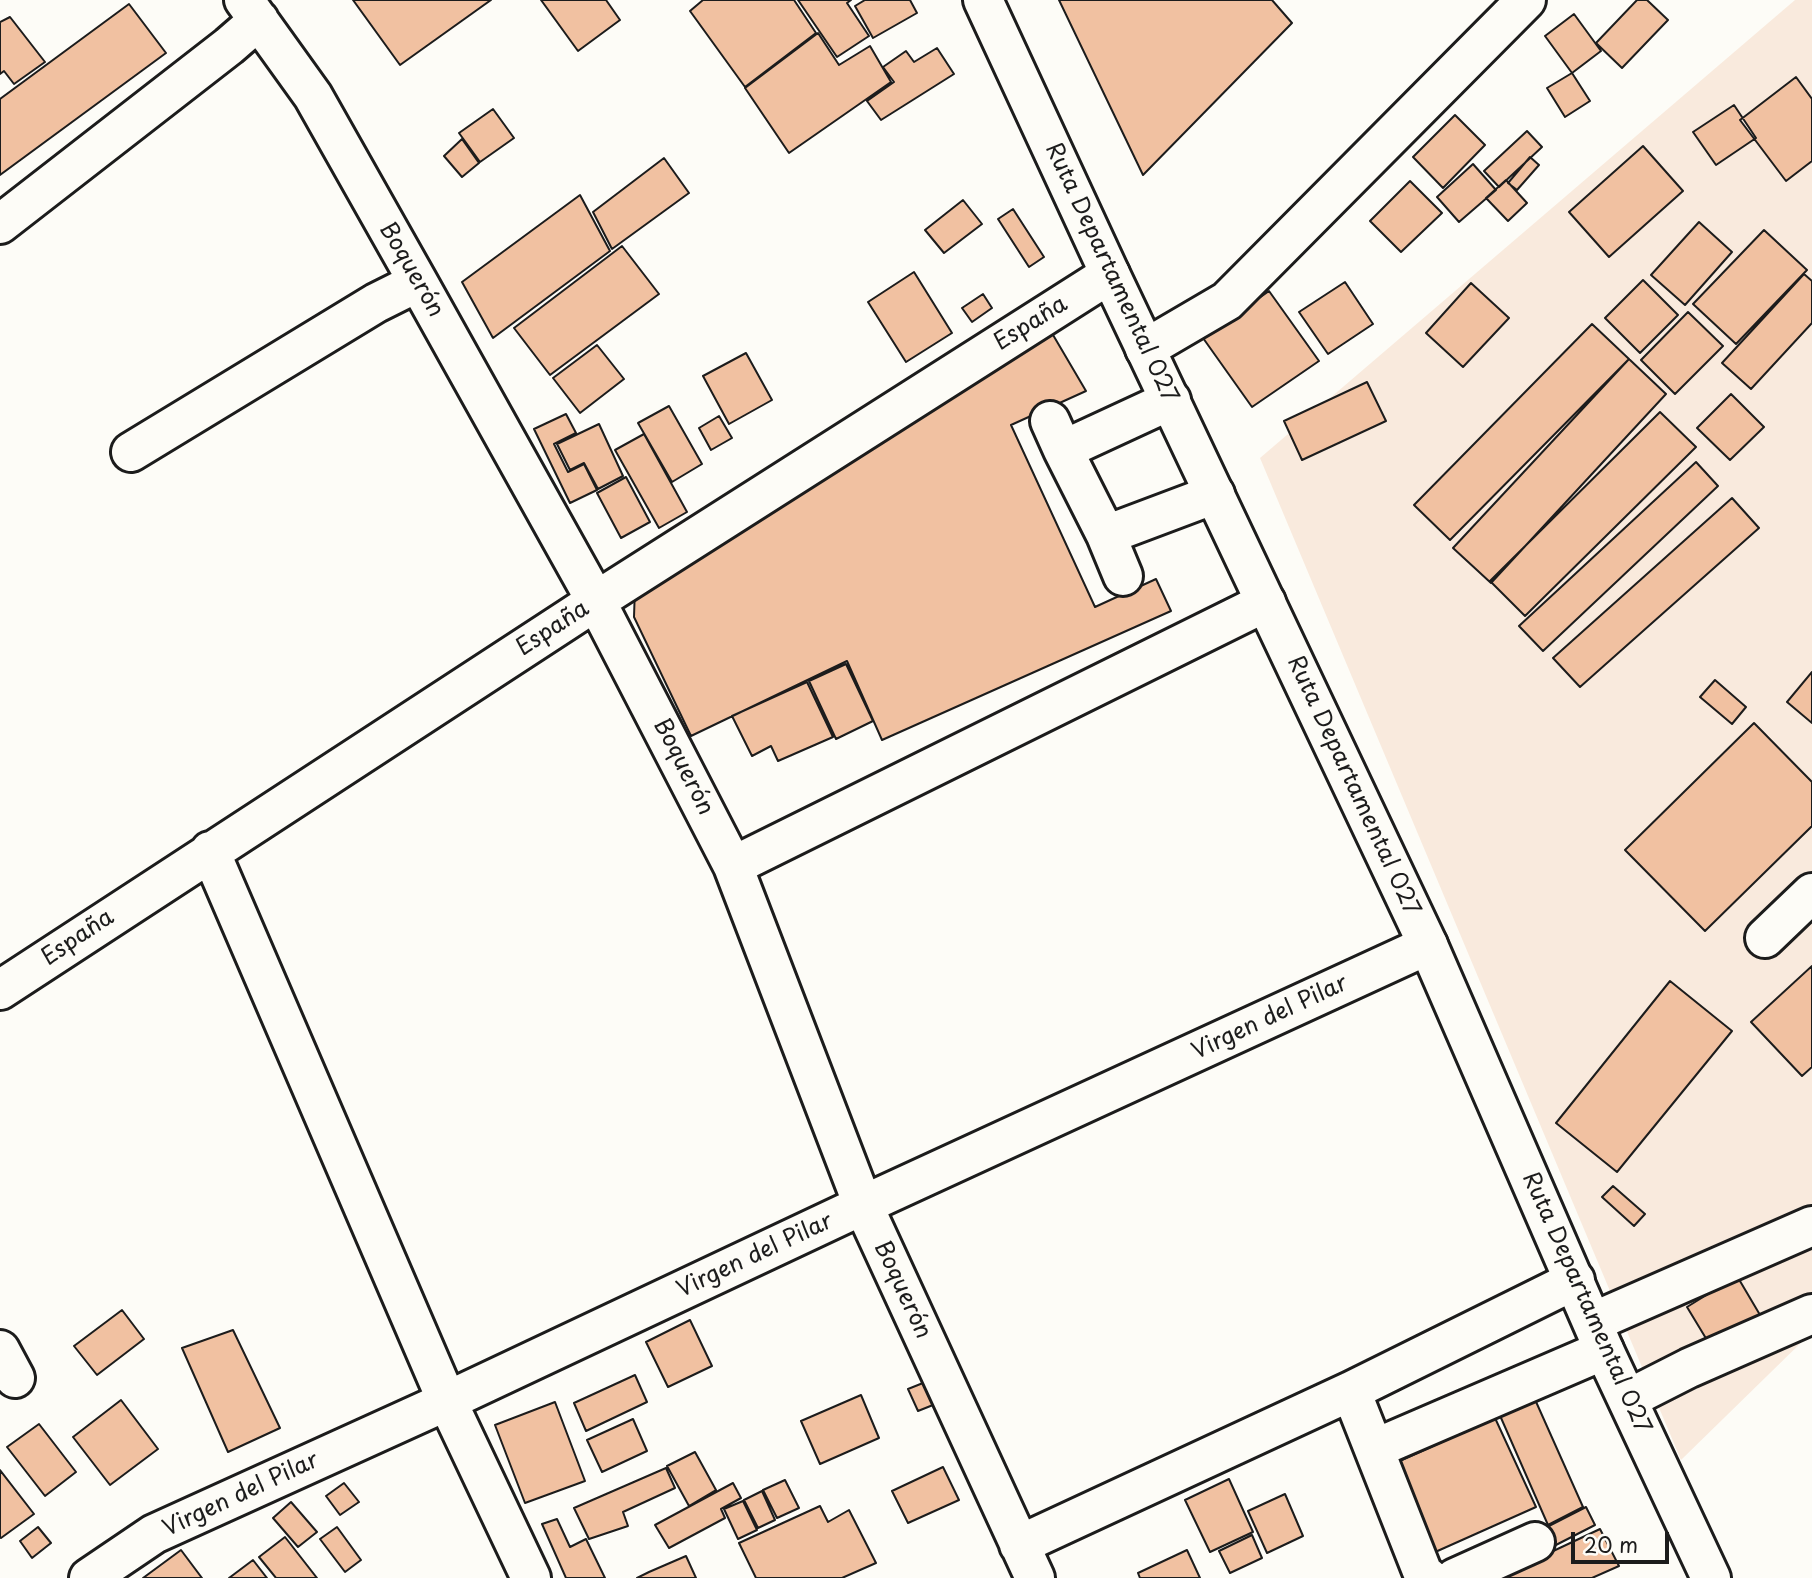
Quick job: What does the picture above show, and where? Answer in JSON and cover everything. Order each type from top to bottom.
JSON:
[{"type":"street","points":[[1145,349],[1227,301],[1526,0]]},
{"type":"street","name":"Ruta Departamental 027","points":[[991,3],[1110,274],[1428,945],[1599,1336],[1711,1578]]},
{"type":"street","points":[[0,224],[229,47],[251,10]]},
{"type":"street","name":"Boquerón","points":[[251,10],[313,96],[418,282],[596,601],[733,866],[863,1205],[1027,1561]]},
{"type":"street","name":"España","points":[[0,990],[596,601],[1110,274]]},
{"type":"street","points":[[131,452],[376,303],[418,282]]},
{"type":"street","points":[[1123,576],[1057,435],[1171,400]]},
{"type":"street","points":[[1106,535],[1216,494]]},
{"type":"street","points":[[733,866],[1266,602]]},
{"type":"street","points":[[210,851],[447,1401],[531,1578]]},
{"type":"street","points":[[1765,938],[1812,893]]},
{"type":"street","name":"Virgen del Pilar","points":[[94,1576],[154,1534],[447,1401],[863,1205],[1428,945]]},
{"type":"street","points":[[1374,1449],[1812,1226]]},
{"type":"street","points":[[1027,1561],[1351,1391],[1575,1280]]},
{"type":"street","points":[[1628,1399],[1689,1368],[1812,1314]]},
{"type":"street","points":[[1351,1391],[1424,1576],[1429,1578]]},
{"type":"street","points":[[1455,1578],[1535,1542]]},
{"type":"shaded area","points":[[1795,0],[1812,0],[1812,1332],[1681,1460],[1260,458]]},
{"type":"building","points":[[353,0],[491,0],[400,65]]},
{"type":"building","points":[[541,0],[606,0],[620,20],[578,51]]},
{"type":"building","points":[[703,0],[794,0],[816,33],[745,87],[690,11]]},
{"type":"building","points":[[798,0],[851,0],[847,3],[869,36],[837,57]]},
{"type":"building","points":[[865,0],[910,0],[917,13],[873,38],[855,6]]},
{"type":"building","points":[[1059,0],[1272,0],[1292,23],[1143,175]]},
{"type":"building","points":[[1637,0],[1647,0],[1668,20],[1622,68],[1596,43]]},
{"type":"building","points":[[129,4],[166,53],[0,175],[0,99]]},
{"type":"building","points":[[1574,14],[1601,51],[1572,73],[1545,36]]},
{"type":"building","points":[[10,17],[45,62],[14,84],[4,71],[0,74],[0,22]]},
{"type":"building","points":[[818,33],[839,65],[870,46],[891,82],[789,153],[745,88]]},
{"type":"building","points":[[937,48],[954,74],[881,120],[867,101],[894,82],[883,67],[906,51],[914,62]]},
{"type":"building","points":[[1572,73],[1590,101],[1565,117],[1547,88]]},
{"type":"building","points":[[1796,77],[1812,99],[1812,161],[1786,181],[1740,120]]},
{"type":"building","points":[[1734,105],[1756,138],[1716,165],[1693,132]]},
{"type":"building","points":[[493,109],[514,138],[480,162],[459,133]]},
{"type":"building","points":[[1455,115],[1485,145],[1443,188],[1413,157]]},
{"type":"building","points":[[1527,131],[1542,147],[1499,187],[1484,171]]},
{"type":"building","points":[[462,139],[479,163],[462,177],[444,156]]},
{"type":"building","points":[[1643,146],[1683,191],[1609,257],[1569,212]]},
{"type":"building","points":[[1530,157],[1539,165],[1517,190],[1508,183]]},
{"type":"building","points":[[664,158],[689,193],[612,249],[593,212]]},
{"type":"building","points":[[1473,164],[1496,190],[1459,222],[1437,197]]},
{"type":"building","points":[[1506,180],[1527,203],[1508,221],[1486,198]]},
{"type":"building","points":[[1410,181],[1442,213],[1401,252],[1370,221]]},
{"type":"building","points":[[580,195],[610,251],[493,338],[462,282]]},
{"type":"building","points":[[963,200],[982,224],[944,253],[925,230]]},
{"type":"building","points":[[1013,209],[1044,257],[1029,267],[998,219]]},
{"type":"building","points":[[1699,222],[1732,252],[1685,305],[1651,275]]},
{"type":"building","points":[[1764,230],[1807,270],[1736,344],[1693,304]]},
{"type":"building","points":[[622,246],[659,294],[550,375],[514,328]]},
{"type":"building","points":[[914,272],[952,333],[906,362],[868,302]]},
{"type":"building","points":[[1804,274],[1812,281],[1812,323],[1751,389],[1722,363]]},
{"type":"building","points":[[1643,280],[1678,315],[1640,353],[1605,318]]},
{"type":"building","points":[[1345,282],[1373,324],[1328,354],[1299,312]]},
{"type":"building","points":[[1471,283],[1509,318],[1463,367],[1426,333]]},
{"type":"building","points":[[1269,291],[1319,361],[1252,407],[1203,338]]},
{"type":"building","points":[[983,294],[992,308],[972,322],[962,308]]},
{"type":"building","points":[[1688,312],[1723,346],[1675,394],[1641,360]]},
{"type":"building","points":[[1046,323],[1086,391],[1011,425],[1095,607],[1156,579],[1171,611],[882,740],[847,661],[691,736],[634,617],[635,586]]},
{"type":"building","points":[[1592,324],[1629,359],[1450,540],[1414,505]]},
{"type":"building","points":[[597,345],[624,379],[580,413],[553,378]]},
{"type":"building","points":[[746,353],[772,400],[729,424],[703,376]]},
{"type":"building","points":[[1629,359],[1666,394],[1491,583],[1453,548]]},
{"type":"building","points":[[1367,382],[1386,421],[1302,460],[1284,421]]},
{"type":"building","points":[[1731,394],[1764,427],[1730,460],[1697,428]]},
{"type":"building","points":[[669,406],[702,464],[672,482],[638,423]]},
{"type":"building","points":[[1660,412],[1696,447],[1525,616],[1490,581]]},
{"type":"building","points":[[566,414],[576,433],[554,444],[568,472],[584,464],[597,490],[570,503],[534,429]]},
{"type":"building","points":[[719,416],[732,438],[711,450],[699,428]]},
{"type":"building","points":[[599,424],[623,476],[598,489],[584,463],[570,470],[557,444]]},
{"type":"building","points":[[644,434],[687,512],[659,528],[615,450]]},
{"type":"building","points":[[1696,462],[1718,486],[1543,651],[1519,626]]},
{"type":"building","points":[[626,477],[650,522],[621,538],[597,493]]},
{"type":"building","points":[[1732,498],[1759,528],[1580,687],[1553,658]]},
{"type":"building","points":[[846,664],[873,721],[836,739],[809,681]]},
{"type":"building","points":[[1812,672],[1812,723],[1787,702]]},
{"type":"building","points":[[1715,680],[1746,707],[1732,724],[1700,697]]},
{"type":"building","points":[[807,682],[833,737],[778,761],[771,746],[752,756],[732,716]]},
{"type":"building","points":[[1754,723],[1812,782],[1812,826],[1705,931],[1625,850]]},
{"type":"building","points":[[1812,966],[1812,1067],[1802,1076],[1751,1022]]},
{"type":"building","points":[[1670,981],[1732,1031],[1617,1172],[1556,1123]]},
{"type":"building","points":[[1613,1186],[1645,1214],[1634,1226],[1602,1197]]},
{"type":"building","points":[[1737,1276],[1763,1320],[1713,1350],[1687,1307]]},
{"type":"building","points":[[122,1310],[144,1339],[97,1375],[74,1346]]},
{"type":"building","points":[[690,1320],[712,1366],[668,1387],[646,1342]]},
{"type":"building","points":[[233,1330],[280,1428],[228,1452],[182,1348]]},
{"type":"building","points":[[635,1375],[647,1402],[586,1431],[574,1403]]},
{"type":"building","points":[[923,1383],[933,1405],[918,1411],[908,1389]]},
{"type":"building","points":[[861,1395],[879,1438],[820,1464],[801,1421]]},
{"type":"building","points":[[1533,1395],[1583,1507],[1548,1525],[1498,1411]]},
{"type":"building","points":[[121,1400],[158,1449],[110,1485],[73,1437]]},
{"type":"building","points":[[555,1402],[585,1481],[525,1503],[495,1425]]},
{"type":"building","points":[[1495,1418],[1536,1507],[1433,1553],[1393,1464]]},
{"type":"building","points":[[633,1419],[647,1451],[602,1472],[587,1440]]},
{"type":"building","points":[[39,1424],[76,1472],[45,1496],[7,1447]]},
{"type":"building","points":[[695,1452],[716,1490],[689,1506],[667,1466]]},
{"type":"building","points":[[943,1467],[959,1500],[908,1523],[892,1491]]},
{"type":"building","points":[[666,1468],[675,1488],[623,1512],[628,1526],[589,1539],[574,1508]]},
{"type":"building","points":[[0,1470],[34,1514],[1,1538],[0,1537]]},
{"type":"building","points":[[1229,1479],[1253,1532],[1210,1552],[1185,1500]]},
{"type":"building","points":[[785,1480],[799,1508],[777,1518],[763,1490]]},
{"type":"building","points":[[344,1483],[359,1502],[340,1515],[326,1496]]},
{"type":"building","points":[[733,1483],[741,1498],[721,1509],[725,1518],[669,1548],[655,1525]]},
{"type":"building","points":[[762,1491],[775,1520],[758,1528],[744,1500]]},
{"type":"building","points":[[1285,1494],[1303,1536],[1267,1553],[1248,1511]]},
{"type":"building","points":[[743,1501],[757,1530],[738,1539],[724,1509]]},
{"type":"building","points":[[291,1502],[317,1532],[298,1547],[273,1518]]},
{"type":"building","points":[[820,1506],[828,1522],[849,1510],[876,1563],[842,1578],[756,1578],[739,1543]]},
{"type":"building","points":[[1586,1507],[1595,1525],[1552,1547],[1543,1529]]},
{"type":"building","points":[[557,1519],[570,1547],[586,1539],[605,1578],[566,1578],[542,1524]]},
{"type":"building","points":[[38,1527],[51,1543],[32,1558],[20,1541]]},
{"type":"building","points":[[337,1527],[361,1560],[345,1572],[320,1539]]},
{"type":"building","points":[[1600,1529],[1619,1566],[1592,1578],[1496,1578]]},
{"type":"building","points":[[1252,1535],[1262,1558],[1230,1573],[1219,1551]]},
{"type":"building","points":[[285,1537],[317,1578],[276,1578],[259,1557]]},
{"type":"building","points":[[181,1550],[202,1578],[143,1578]]},
{"type":"building","points":[[1187,1550],[1200,1578],[1140,1578],[1138,1573]]},
{"type":"building","points":[[686,1556],[696,1578],[637,1578],[649,1572]]},
{"type":"building","points":[[253,1560],[267,1578],[229,1578]]}]
